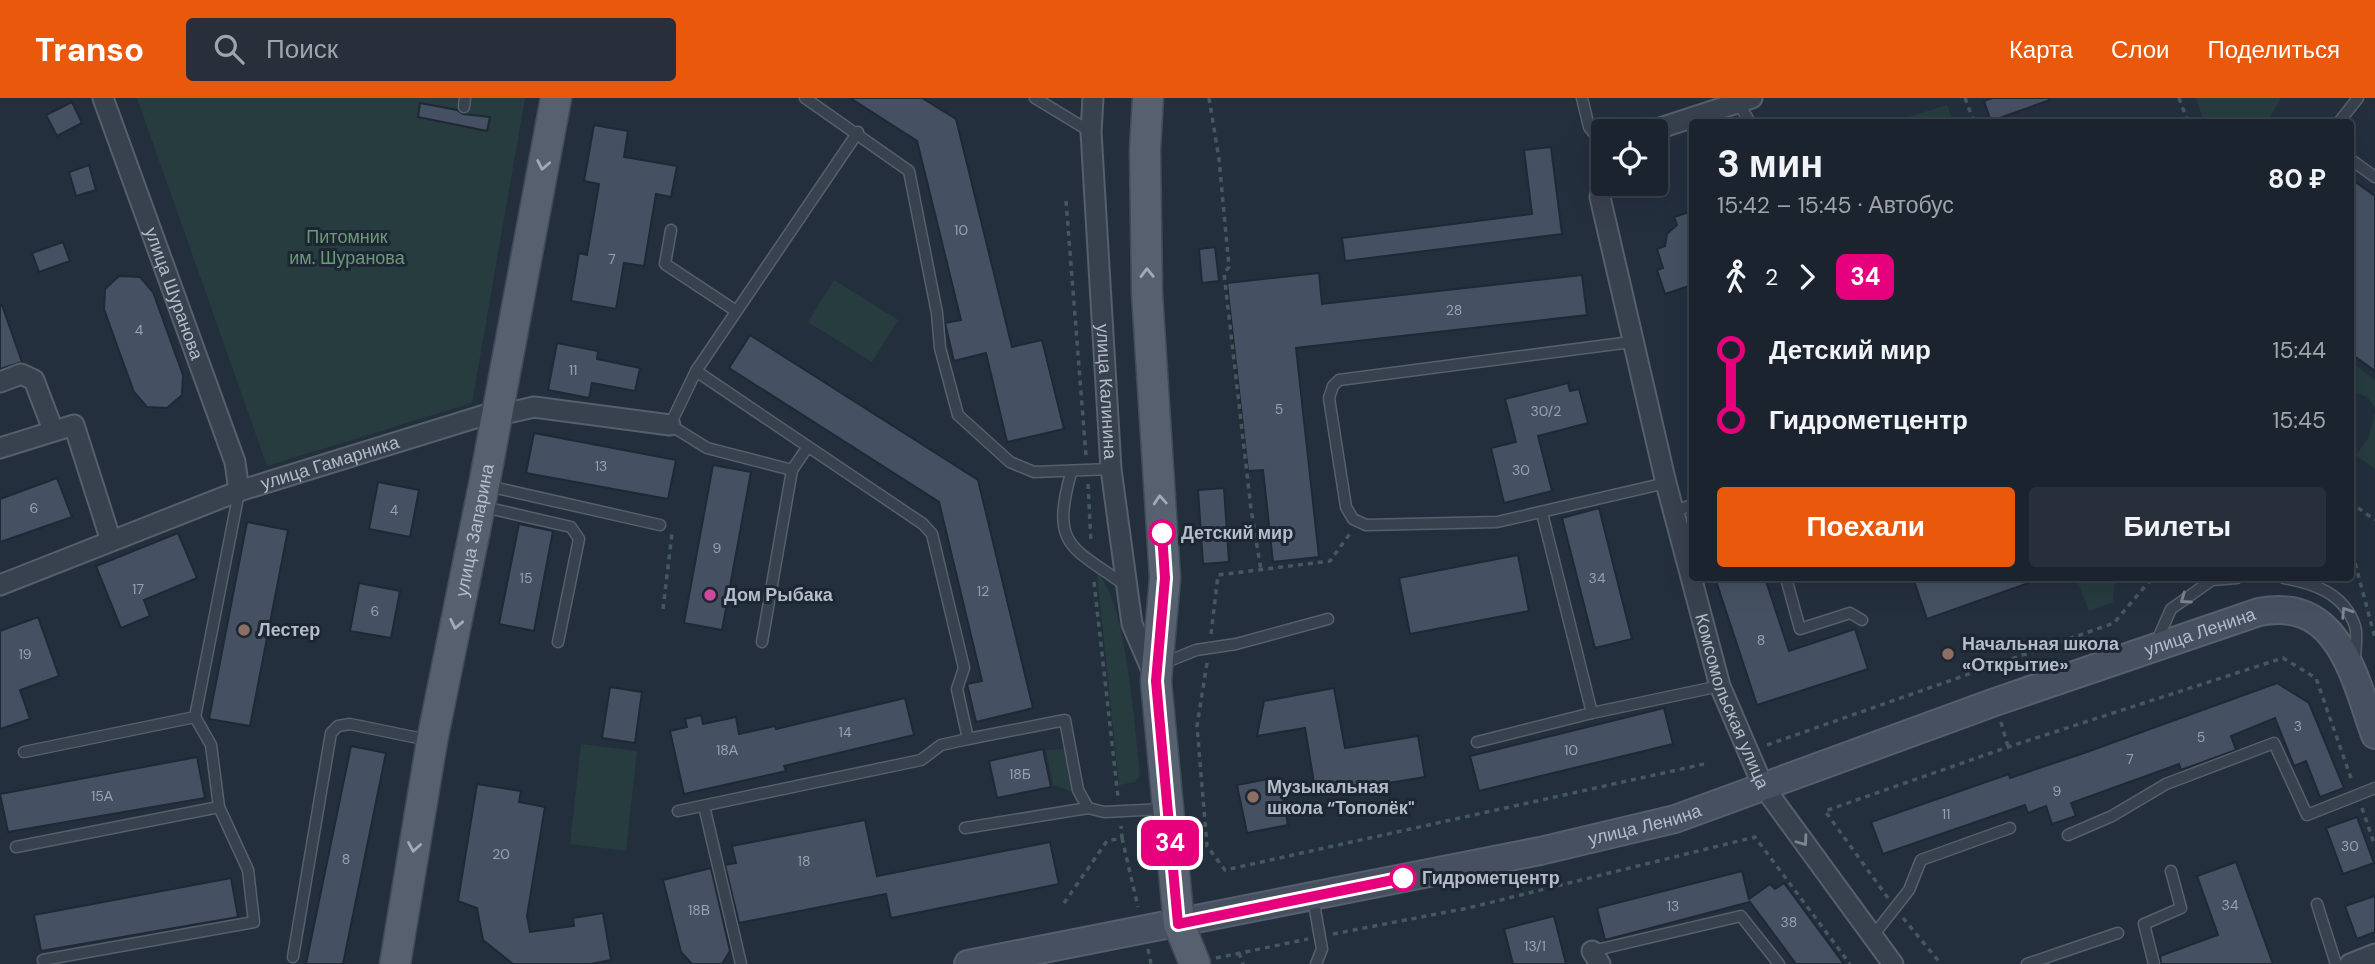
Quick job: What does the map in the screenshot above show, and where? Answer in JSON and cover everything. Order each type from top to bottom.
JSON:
[{"type":"main road","name":"улица Запарина","points":[[395,964],[432,740],[482,495],[556,98]]},
{"type":"main road","name":"улица Калинина","points":[[1148,98],[1145,150],[1147,293],[1165,578],[1156,673],[1178,924],[1195,964]]},
{"type":"main road","name":"улица Ленина","points":[[968,964],[1540,851],[1675,819],[2154,647],[2278,608],[2299,612],[2325,626],[2342,647],[2354,677]]},
{"type":"main road","points":[[2354,677],[2375,735]]},
{"type":"street","name":"улица Шуранова","points":[[103,98],[235,462],[239,491]]},
{"type":"street","name":"улица Калинина","points":[[1093,98],[1091,132],[1111,469],[1132,624],[1156,673]]},
{"type":"street","points":[[1668,125],[1745,100]]},
{"type":"street","name":"Комсомольская улица","points":[[1604,196],[1632,342],[1665,483],[1683,508],[1689,537]]},
{"type":"street","points":[[0,382],[21,374],[34,380],[53,430]]},
{"type":"street","name":"улица Гамарника","points":[[0,584],[239,491],[488,414],[495,416],[534,407],[670,425]]},
{"type":"street","points":[[0,448],[74,425],[111,541]]},
{"type":"street","name":"Комсомольская улица","points":[[1698,581],[1720,686],[1763,786],[1893,964]]},
{"type":"street","points":[[2350,964],[2375,954]]},
{"type":"lane","points":[[805,98],[858,132],[902,165],[912,178],[937,313],[940,348],[958,415],[1010,462],[1034,472],[1071,473],[1111,469]]},
{"type":"lane","points":[[1035,98],[1091,132]]},
{"type":"lane","points":[[1582,98],[1581,105],[1591,130]]},
{"type":"lane","points":[[2341,119],[2358,98]]},
{"type":"lane","points":[[1745,100],[1749,119]]},
{"type":"lane","points":[[792,470],[707,448],[670,425],[695,371],[858,132]]},
{"type":"lane","points":[[2354,162],[2375,177]]},
{"type":"lane","points":[[671,230],[665,264],[736,311]]},
{"type":"lane","points":[[1632,342],[1339,380],[1332,386],[1329,398],[1346,508],[1353,519],[1366,525],[1497,522],[1665,483]]},
{"type":"lane","points":[[695,371],[923,524],[932,534],[964,668],[957,689],[968,739]]},
{"type":"lane","points":[[762,642],[792,470],[807,448]]},
{"type":"lane","points":[[1071,473],[1063,509],[1070,546],[1083,559],[1098,565],[1126,586]]},
{"type":"lane","points":[[43,960],[253,923],[248,870],[219,807],[211,745],[195,717],[239,491]]},
{"type":"lane","points":[[482,495],[660,525]]},
{"type":"lane","points":[[482,495],[577,531],[579,539],[558,642]]},
{"type":"lane","points":[[1542,513],[1592,713]]},
{"type":"lane","points":[[1787,581],[1800,629],[1850,613],[1862,621]]},
{"type":"lane","points":[[2154,647],[2171,609],[2211,581]]},
{"type":"lane","points":[[2301,581],[2312,583],[2336,597],[2355,626],[2354,677]]},
{"type":"lane","points":[[1156,673],[1182,654],[1328,619]]},
{"type":"lane","points":[[1477,742],[1592,713],[1720,686]]},
{"type":"lane","points":[[24,752],[195,717]]},
{"type":"lane","points":[[678,811],[921,760],[941,746],[1065,720],[1078,790],[1088,808]]},
{"type":"lane","points":[[293,957],[331,733],[338,726],[350,723],[432,740]]},
{"type":"lane","points":[[2068,835],[2112,816],[2166,784],[2274,743],[2307,815],[2375,788]]},
{"type":"lane","points":[[704,806],[741,964]]},
{"type":"lane","points":[[16,847],[219,807]]},
{"type":"lane","points":[[965,828],[1088,808],[1104,813],[1167,808]]},
{"type":"lane","points":[[1872,938],[1909,890],[1921,860],[2010,828]]},
{"type":"lane","points":[[2154,964],[2144,924],[2181,908],[2171,871]]},
{"type":"lane","points":[[1312,894],[1322,949],[1316,964]]},
{"type":"lane","points":[[2317,904],[2336,964]]},
{"type":"lane","points":[[1596,958],[1741,916],[1779,964]]},
{"type":"lane","points":[[2027,964],[2118,933]]},
{"type":"path","points":[[1209,98],[1219,159],[1229,267],[1224,273],[1227,301],[1261,570]]},
{"type":"path","points":[[1965,98],[1973,119]]},
{"type":"path","points":[[2179,98],[2187,119]]},
{"type":"path","points":[[2354,505],[2375,520]]},
{"type":"path","points":[[1358,522],[1330,561],[1218,575],[1197,726],[1206,846],[1225,870],[1704,764]]},
{"type":"path","points":[[660,525],[669,528],[674,537],[663,610]]},
{"type":"path","points":[[2354,559],[2375,638]]},
{"type":"path","points":[[1767,745],[2114,623],[2147,581]]},
{"type":"path","points":[[1941,964],[1895,908],[1825,811],[2008,747],[2283,658],[2316,678],[2375,846]]},
{"type":"path","points":[[1243,964],[1239,953],[1468,908],[1755,837],[1850,964]]},
{"type":"path","points":[[1122,838],[1133,889]]},
{"type":"green space","name":"Питомник им. Шуранова","points":[[137,98],[525,98],[472,403],[267,466]]},
{"type":"green space","points":[[2196,98],[2281,98],[2269,119],[2203,119]]},
{"type":"green space","points":[[1947,105],[1952,119],[1902,119]]},
{"type":"green space","points":[[834,280],[898,320],[872,362],[808,322]]},
{"type":"green space","points":[[2354,364],[2375,380],[2375,409],[2371,401],[2354,394]]},
{"type":"green space","points":[[2375,413],[2375,469],[2356,455],[2369,437]]},
{"type":"green space","points":[[1097,573],[1116,610],[1122,638],[1140,775],[1135,782],[1119,785]]},
{"type":"green space","points":[[2077,581],[2115,581],[2113,602],[2089,611]]},
{"type":"green space","points":[[581,744],[637,751],[626,851],[570,844]]},
{"type":"green space","points":[[1065,749],[1073,792],[1053,785],[1046,750]]},
{"type":"building","points":[[850,98],[922,98],[956,119],[1012,347],[1042,340],[1064,429],[1007,442],[986,353],[954,361],[945,323],[961,320],[917,141]]},
{"type":"building","points":[[1992,98],[2050,100],[1997,119],[1990,119],[1984,101]]},
{"type":"building","points":[[72,102],[82,123],[57,136],[46,115]]},
{"type":"building","points":[[420,103],[457,110],[463,114],[490,117],[487,131],[418,117]]},
{"type":"building","points":[[594,125],[628,131],[624,157],[677,166],[671,197],[656,194],[644,266],[624,263],[616,309],[571,301],[579,253],[587,255],[599,184],[584,181]]},
{"type":"building","points":[[1551,147],[1562,234],[1345,261],[1342,238],[1532,214],[1524,150]]},
{"type":"building","points":[[89,165],[96,190],[76,196],[69,172]]},
{"type":"building","points":[[2354,181],[2375,196],[2375,371],[2354,356]]},
{"type":"building","points":[[1689,212],[1689,286],[1665,294],[1657,270],[1663,268],[1657,249],[1665,246],[1667,234],[1677,225],[1674,217]]},
{"type":"building","points":[[63,242],[70,261],[39,272],[32,253]]},
{"type":"building","points":[[1215,247],[1219,281],[1202,283],[1199,249]]},
{"type":"building","points":[[1319,273],[1322,304],[1582,275],[1587,315],[1296,348],[1319,557],[1273,562],[1263,470],[1248,471],[1227,283]]},
{"type":"building","points":[[119,276],[140,277],[153,292],[183,375],[182,395],[167,408],[147,407],[134,392],[119,351],[104,309],[105,289]]},
{"type":"building","points":[[2,305],[22,362],[0,369],[0,306]]},
{"type":"building","points":[[750,335],[978,480],[1033,708],[976,722],[967,684],[982,681],[939,502],[729,368]]},
{"type":"building","points":[[557,343],[598,351],[597,359],[640,368],[635,391],[592,383],[589,398],[548,390]]},
{"type":"building","points":[[1568,383],[1570,391],[1579,389],[1588,423],[1538,436],[1552,491],[1504,503],[1491,448],[1516,442],[1505,399]]},
{"type":"building","points":[[534,433],[676,460],[668,499],[526,473]]},
{"type":"building","points":[[713,465],[751,472],[722,630],[684,623]]},
{"type":"building","points":[[57,478],[72,517],[0,542],[0,499]]},
{"type":"building","points":[[378,482],[419,490],[410,537],[369,529]]},
{"type":"building","points":[[1224,488],[1229,562],[1203,564],[1198,490]]},
{"type":"building","points":[[1599,508],[1632,639],[1595,648],[1562,518]]},
{"type":"building","points":[[247,522],[288,530],[250,726],[209,719]]},
{"type":"building","points":[[519,524],[553,531],[534,631],[499,624]]},
{"type":"building","points":[[178,533],[197,578],[144,600],[150,616],[121,628],[96,566]]},
{"type":"building","points":[[1518,555],[1529,611],[1410,634],[1399,578]]},
{"type":"building","points":[[1716,581],[1766,581],[1789,651],[1855,629],[1868,669],[1757,705]]},
{"type":"building","points":[[1914,581],[2034,581],[1927,619]]},
{"type":"building","points":[[359,583],[400,591],[391,638],[350,631]]},
{"type":"building","points":[[38,617],[59,676],[20,690],[30,719],[0,729],[0,631]]},
{"type":"building","points":[[2277,683],[2309,703],[2344,788],[2320,797],[2306,761],[2294,766],[2275,718],[2231,736],[2236,750],[2181,770],[2179,764],[2071,803],[2076,816],[2052,824],[2046,806],[2028,813],[2025,805],[1883,854],[1871,822],[2009,774],[2010,778],[2084,753]]},
{"type":"building","points":[[610,687],[642,692],[635,743],[602,738]]},
{"type":"building","points":[[1334,688],[1345,748],[1418,736],[1425,777],[1316,795],[1305,728],[1257,736],[1264,701]]},
{"type":"building","points":[[905,698],[914,735],[784,766],[786,771],[684,794],[670,731],[687,727],[685,719],[701,715],[703,724],[736,717],[739,734],[775,726],[776,729]]},
{"type":"building","points":[[1664,708],[1673,744],[1479,791],[1470,756]]},
{"type":"building","points":[[351,746],[386,753],[343,964],[306,964]]},
{"type":"building","points":[[1043,749],[1051,787],[997,798],[989,761]]},
{"type":"building","points":[[197,757],[205,798],[8,832],[0,794]]},
{"type":"building","name":"Музыкальная школа “Тополёк\"","points":[[1279,777],[1288,825],[1247,833],[1237,785]]},
{"type":"building","points":[[477,784],[521,791],[519,802],[545,807],[527,916],[530,932],[574,926],[573,918],[603,913],[611,960],[591,964],[513,964],[483,940],[477,908],[458,901]]},
{"type":"building","points":[[2357,817],[2374,863],[2343,874],[2326,828]]},
{"type":"building","points":[[865,820],[877,876],[1050,842],[1059,884],[891,918],[886,894],[739,923],[725,865],[736,863],[732,846]]},
{"type":"building","points":[[2236,862],[2273,964],[2161,964],[2160,956],[2218,935],[2197,876]]},
{"type":"building","points":[[711,868],[730,951],[722,964],[692,964],[681,952],[663,880]]},
{"type":"building","points":[[1742,871],[1749,899],[1770,884],[1775,889],[1784,883],[1844,964],[1796,964],[1750,902],[1605,940],[1597,908]]},
{"type":"building","points":[[231,878],[238,917],[41,951],[34,915]]},
{"type":"building","points":[[2375,896],[2375,932],[2357,939],[2345,906]]},
{"type":"building","points":[[1554,916],[1566,964],[1513,964],[1504,929]]},
{"type":"bus line","name":"34","points":[[1162,533],[1165,578],[1156,681],[1178,924],[1312,894],[1403,878]]},
{"type":"place","name":"Детский мир","points":[[1162,533]]},
{"type":"place","name":"Дом Рыбака","points":[[710,595]]},
{"type":"place","name":"Лестер","points":[[244,630]]},
{"type":"place","name":"Начальная школа «Открытие»","points":[[1948,654]]},
{"type":"place","name":"Музыкальная школа “Тополёк\"","points":[[1253,797]]},
{"type":"place","name":"Гидрометцентр","points":[[1403,878]]}]
